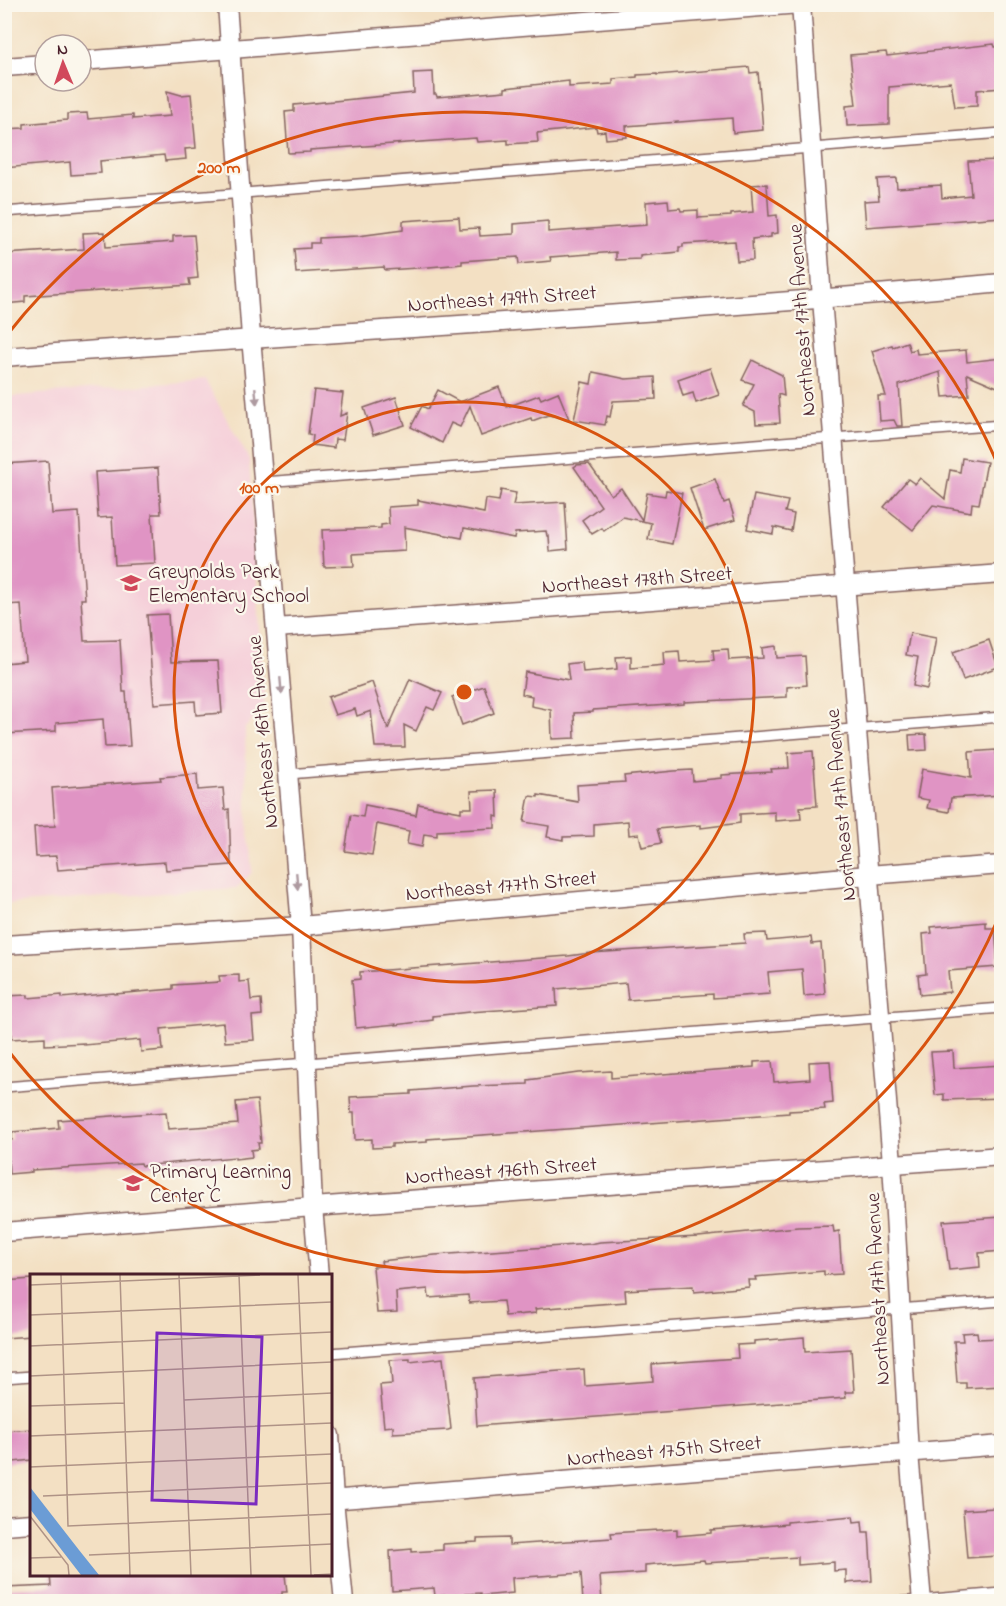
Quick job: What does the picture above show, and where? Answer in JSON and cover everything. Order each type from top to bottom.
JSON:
[{"type":"street","name":"Northeast 16th Avenue","points":[[227,4],[251,337],[301,926],[313,1207],[319,1274]]},
{"type":"street","points":[[93,60],[800,4]]},
{"type":"street","name":"Northeast 17th Avenue","points":[[800,4],[892,1163],[909,1453],[922,1600]]},
{"type":"street","points":[[4,67],[33,65]]},
{"type":"street","name":"Northeast 179th Street","points":[[4,357],[251,337],[822,300],[1002,283]]},
{"type":"street","name":"Northeast 178th Street","points":[[276,628],[1002,574]]},
{"type":"street","name":"Northeast 177th Street","points":[[4,945],[301,926],[1002,865]]},
{"type":"street","name":"Northeast 176th Street","points":[[4,1232],[1002,1156]]},
{"type":"street","name":"Northeast 175th Street","points":[[332,1500],[1002,1445]]},
{"type":"street","points":[[332,1500],[344,1602]]},
{"type":"street","points":[[4,1525],[30,1523]]},
{"type":"lane","points":[[4,212],[1002,133]]},
{"type":"lane","points":[[264,482],[1002,425]]},
{"type":"lane","points":[[288,774],[1002,717]]},
{"type":"lane","points":[[4,1087],[1002,1008]]},
{"type":"lane","points":[[332,1353],[1002,1301]]},
{"type":"lane","points":[[4,1378],[30,1376]]},
{"type":"lane","points":[[897,1602],[1002,1593]]},
{"type":"shaded area","name":"Greynolds Park Elementary School","points":[[205,380],[249,459],[265,708],[245,728],[247,812],[252,872],[237,888],[5,904],[5,397]]},
{"type":"building","points":[[994,44],[995,47],[1002,47],[1002,88],[977,90],[977,106],[955,107],[951,82],[889,87],[889,124],[847,126],[846,106],[856,105],[850,55],[886,52],[887,56]]},
{"type":"building","points":[[749,67],[750,73],[758,72],[763,130],[733,133],[732,118],[626,126],[627,137],[606,139],[605,131],[597,132],[596,127],[537,133],[538,142],[508,144],[508,140],[477,142],[476,138],[288,153],[285,112],[294,111],[294,105],[414,93],[413,73],[433,72],[434,94],[437,97],[505,91],[505,88],[569,81],[569,87],[613,84],[613,79],[637,77],[637,75]]},
{"type":"building","points":[[167,91],[181,95],[191,94],[196,148],[185,149],[186,159],[165,161],[164,155],[100,161],[101,173],[71,175],[70,162],[4,168],[4,129],[24,128],[24,124],[67,120],[67,114],[87,113],[88,119],[133,115],[133,119],[170,116]]},
{"type":"building","points":[[1002,160],[1002,217],[866,227],[864,201],[879,200],[877,179],[896,178],[897,188],[941,185],[942,198],[971,195],[968,161]]},
{"type":"building","points":[[767,184],[769,216],[777,215],[778,233],[771,234],[771,237],[752,239],[753,260],[737,261],[735,241],[683,244],[683,247],[679,247],[679,252],[640,256],[640,259],[616,260],[616,252],[550,257],[551,261],[519,264],[518,257],[462,261],[462,264],[418,268],[385,270],[384,267],[296,273],[294,249],[310,248],[310,243],[319,243],[319,238],[403,230],[403,221],[459,217],[460,229],[479,228],[480,236],[514,234],[514,224],[548,221],[548,232],[647,225],[646,202],[668,200],[669,209],[698,210],[698,218],[731,216],[731,214],[753,212],[751,185]]},
{"type":"building","points":[[105,232],[106,247],[173,242],[173,236],[194,235],[198,278],[189,279],[190,285],[25,296],[25,302],[4,304],[4,254],[84,249],[83,233]]},
{"type":"building","points":[[907,342],[910,351],[916,349],[917,354],[966,350],[967,362],[1002,358],[1002,389],[967,374],[969,395],[943,397],[940,372],[899,385],[902,426],[897,426],[894,420],[880,421],[878,396],[886,396],[872,351]]},
{"type":"building","points":[[752,360],[782,375],[784,396],[778,394],[780,423],[756,424],[755,412],[743,406],[754,384],[742,380]]},
{"type":"building","points":[[710,368],[719,395],[696,403],[693,393],[683,396],[678,379]]},
{"type":"building","points":[[593,372],[626,379],[655,377],[656,399],[613,401],[610,417],[607,416],[605,425],[574,420],[582,382],[591,384]]},
{"type":"building","points":[[499,387],[507,407],[539,395],[541,399],[558,392],[569,419],[548,415],[532,421],[531,418],[481,436],[470,406],[460,427],[451,423],[442,443],[411,427],[422,406],[428,409],[438,390],[460,402]]},
{"type":"building","points":[[314,390],[343,393],[340,416],[347,413],[343,440],[335,439],[334,448],[312,445],[313,435],[308,434]]},
{"type":"building","points":[[396,397],[405,425],[373,435],[364,408]]},
{"type":"building","points":[[962,458],[987,462],[979,504],[972,503],[971,512],[933,505],[913,530],[884,507],[908,479],[915,484],[920,478],[945,499],[950,470],[960,472]]},
{"type":"building","points":[[48,461],[52,514],[79,512],[85,599],[81,599],[84,641],[120,640],[123,692],[126,692],[130,746],[105,747],[103,719],[56,723],[56,731],[4,734],[4,663],[25,661],[21,604],[4,605],[4,464]]},
{"type":"building","points":[[589,464],[611,495],[621,488],[642,520],[647,493],[665,496],[666,490],[682,493],[672,544],[648,539],[651,523],[623,517],[604,531],[602,528],[592,534],[582,520],[601,506],[574,467]]},
{"type":"building","points":[[158,468],[161,514],[152,514],[155,563],[115,565],[112,517],[98,518],[95,472]]},
{"type":"building","points":[[715,479],[724,503],[729,501],[735,520],[704,530],[690,488]]},
{"type":"building","points":[[501,490],[516,493],[513,505],[565,502],[568,549],[550,551],[549,536],[546,531],[515,533],[514,538],[464,528],[462,538],[404,527],[405,551],[353,554],[354,566],[324,567],[322,530],[381,528],[381,525],[389,524],[388,507],[418,505],[418,500],[484,513],[486,499],[499,501]]},
{"type":"building","points":[[754,495],[788,501],[785,512],[794,514],[791,531],[774,527],[773,534],[747,529]]},
{"type":"building","points":[[168,614],[171,662],[218,661],[222,713],[196,715],[195,701],[154,704],[147,615]]},
{"type":"building","points":[[910,633],[936,638],[927,689],[913,686],[918,657],[906,655]]},
{"type":"building","points":[[989,640],[998,667],[963,680],[953,652]]},
{"type":"building","points":[[776,646],[777,658],[805,656],[807,685],[787,687],[787,697],[684,702],[684,704],[574,713],[575,738],[552,739],[551,710],[531,706],[532,696],[522,694],[525,672],[569,680],[567,664],[582,662],[583,672],[617,669],[616,657],[631,656],[631,668],[665,665],[664,652],[679,651],[680,662],[714,660],[713,650],[728,649],[729,660],[763,658],[762,648]]},
{"type":"building","points":[[410,679],[442,693],[434,710],[427,707],[416,731],[404,725],[405,747],[375,747],[371,711],[357,716],[355,709],[335,715],[328,697],[372,682],[388,729]]},
{"type":"building","points":[[484,686],[494,713],[462,725],[452,697]]},
{"type":"building","points":[[926,734],[927,750],[910,751],[909,735]]},
{"type":"building","points":[[996,750],[998,776],[1002,776],[1002,795],[951,798],[949,812],[927,808],[929,800],[917,798],[922,769],[971,778],[969,752]]},
{"type":"building","points":[[813,751],[817,806],[800,807],[801,819],[775,821],[775,812],[740,814],[740,823],[701,828],[701,825],[657,829],[661,843],[642,847],[639,834],[629,835],[628,821],[594,824],[594,836],[563,837],[563,840],[547,837],[549,826],[524,822],[529,796],[538,797],[538,795],[578,802],[577,785],[625,782],[624,776],[692,770],[693,781],[722,778],[722,775],[772,772],[771,769],[789,768],[788,753]]},
{"type":"building","points":[[197,774],[198,790],[223,788],[225,810],[229,809],[231,865],[166,870],[165,862],[58,870],[56,856],[36,857],[34,827],[55,826],[52,788],[161,780],[160,777]]},
{"type":"building","points":[[497,790],[498,817],[495,816],[495,828],[437,831],[437,836],[424,834],[422,847],[407,844],[409,831],[377,824],[372,855],[345,851],[351,815],[363,817],[365,805],[416,815],[418,804],[461,812],[461,808],[472,808],[471,791]]},
{"type":"building","points":[[986,922],[986,928],[995,928],[998,967],[948,971],[950,992],[920,995],[918,975],[926,974],[923,934],[932,933],[931,927]]},
{"type":"building","points":[[766,933],[767,941],[811,937],[812,944],[821,943],[825,994],[804,996],[802,969],[768,972],[770,994],[713,998],[713,994],[628,1000],[626,983],[556,989],[557,1006],[469,1012],[433,1016],[433,1020],[356,1028],[352,980],[360,979],[360,972],[745,943],[744,934]]},
{"type":"building","points":[[239,975],[239,982],[249,981],[251,1000],[261,999],[262,1015],[252,1016],[254,1040],[225,1042],[223,1023],[161,1029],[163,1050],[141,1052],[140,1040],[84,1045],[84,1043],[45,1045],[45,1037],[11,1039],[11,1031],[4,1032],[4,996],[28,995],[28,998],[62,995],[62,998],[173,989],[173,985],[220,982],[219,976]]},
{"type":"building","points":[[953,1051],[954,1068],[1002,1065],[1002,1098],[944,1100],[944,1094],[935,1095],[931,1052]]},
{"type":"building","points":[[772,1061],[774,1082],[810,1079],[809,1062],[830,1061],[833,1103],[824,1104],[825,1109],[789,1111],[789,1113],[427,1139],[427,1142],[392,1144],[392,1147],[372,1148],[372,1139],[355,1140],[354,1113],[351,1113],[350,1097],[411,1094],[411,1091],[473,1086],[528,1084],[528,1080],[578,1073],[611,1071],[611,1078],[754,1067],[754,1062]]},
{"type":"building","points":[[257,1100],[261,1143],[258,1143],[259,1149],[251,1150],[252,1157],[142,1166],[141,1163],[32,1170],[32,1172],[9,1174],[7,1141],[12,1140],[12,1132],[59,1128],[58,1120],[166,1112],[168,1129],[238,1124],[236,1102]]},
{"type":"building","points":[[1002,1217],[1002,1251],[979,1253],[980,1267],[949,1270],[943,1221]]},
{"type":"building","points":[[833,1226],[834,1232],[839,1231],[842,1274],[824,1275],[824,1271],[755,1277],[756,1280],[748,1280],[749,1287],[694,1292],[693,1286],[625,1290],[626,1302],[535,1309],[536,1313],[505,1316],[503,1301],[469,1303],[468,1295],[429,1298],[428,1289],[396,1292],[397,1312],[377,1313],[373,1267],[382,1266],[381,1261],[600,1242]]},
{"type":"building","points":[[30,1279],[30,1336],[4,1338],[4,1281]]},
{"type":"building","points":[[977,1332],[978,1339],[1002,1338],[1002,1386],[966,1388],[966,1383],[957,1383],[954,1341],[963,1341],[962,1333]]},
{"type":"building","points":[[804,1337],[805,1352],[851,1349],[854,1392],[845,1392],[846,1398],[477,1426],[474,1378],[584,1369],[585,1386],[653,1381],[652,1364],[738,1358],[737,1345],[754,1344],[754,1341]]},
{"type":"building","points":[[443,1358],[451,1429],[393,1433],[393,1426],[384,1427],[380,1385],[392,1384],[390,1360],[410,1359],[410,1362]]},
{"type":"building","points":[[30,1429],[30,1460],[4,1463],[4,1431]]},
{"type":"building","points":[[995,1508],[998,1556],[967,1558],[963,1510]]},
{"type":"building","points":[[853,1516],[854,1522],[862,1521],[863,1532],[869,1532],[872,1581],[846,1583],[846,1570],[834,1571],[834,1562],[798,1565],[798,1557],[705,1563],[704,1560],[645,1565],[645,1573],[600,1576],[602,1602],[583,1602],[581,1573],[512,1578],[513,1593],[435,1596],[434,1588],[392,1591],[390,1551],[443,1550],[443,1544],[477,1542],[477,1539],[509,1538],[509,1545],[612,1538],[611,1533],[677,1529],[677,1536],[711,1533],[711,1530]]},
{"type":"building","points":[[50,1576],[285,1576],[287,1592],[272,1596],[272,1602],[4,1602],[4,1588],[51,1586]]},
{"type":"place","name":"Greynolds Park Elementary School","points":[[131,583]]},
{"type":"place","name":"Primary Learning Center C","points":[[133,1183]]}]
